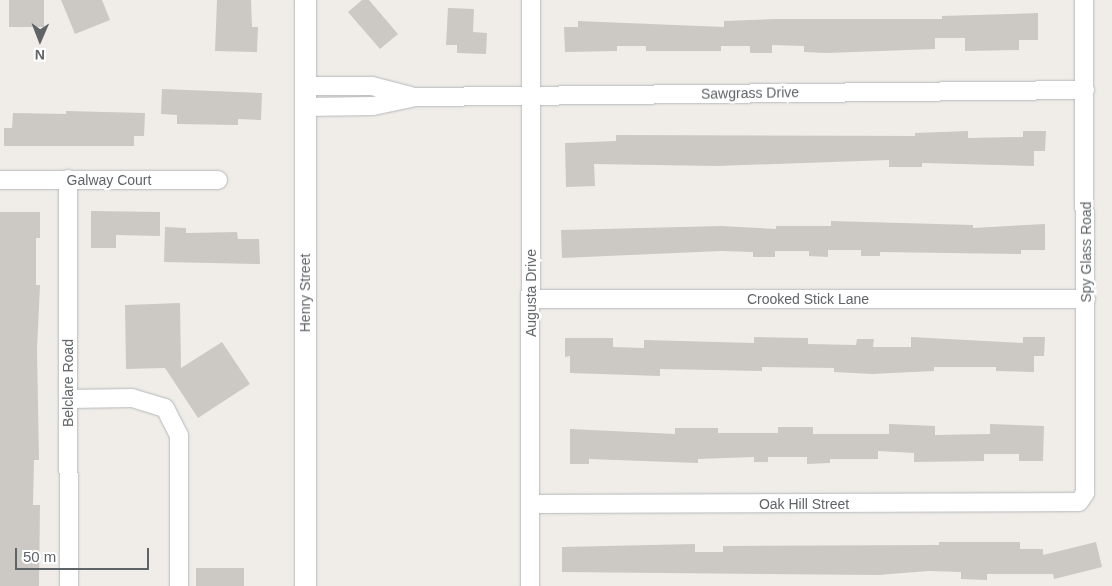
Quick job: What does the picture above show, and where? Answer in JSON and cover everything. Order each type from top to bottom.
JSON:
[{"type":"street","name":"Henry Street","points":[[305,0],[305,586]]},
{"type":"street","name":"Augusta Drive","points":[[530,586],[531,0]]},
{"type":"street","name":"Spy Glass Road","points":[[1079,502],[1085,493],[1084,0]]},
{"type":"street","name":"Sawgrass Drive","points":[[305,96],[372,86],[416,97],[1085,90]]},
{"type":"street","name":"Galway Court","points":[[0,180],[218,180]]},
{"type":"street","name":"Belclare Road","points":[[68,180],[69,586]]},
{"type":"street","name":"Crooked Stick Lane","points":[[531,299],[1086,299]]},
{"type":"street","points":[[68,399],[132,398],[165,408],[179,435],[179,586]]},
{"type":"street","name":"Oak Hill Street","points":[[530,504],[1079,502]]},
{"type":"building","points":[[9,0],[44,0],[44,27],[9,27]]},
{"type":"building","points":[[61,0],[102,0],[110,20],[75,34]]},
{"type":"building","points":[[217,0],[251,0],[252,27],[258,27],[257,52],[215,51]]},
{"type":"building","points":[[362,0],[369,0],[398,34],[380,49],[348,12]]},
{"type":"building","points":[[448,8],[474,9],[473,32],[487,33],[486,54],[457,53],[457,45],[446,45]]},
{"type":"building","points":[[1038,13],[1038,40],[1019,40],[1019,50],[965,51],[965,38],[935,38],[935,49],[827,53],[804,52],[804,46],[772,45],[772,53],[750,53],[750,46],[721,46],[721,51],[646,51],[646,46],[617,46],[617,51],[565,52],[564,27],[578,27],[578,21],[724,27],[724,21],[777,19],[942,19],[942,16]]},
{"type":"building","points":[[162,89],[262,93],[261,120],[238,119],[238,125],[177,124],[177,115],[161,114]]},
{"type":"building","points":[[66,111],[145,113],[144,136],[134,136],[134,146],[4,146],[4,128],[12,128],[13,113],[66,114]]},
{"type":"building","points":[[968,131],[968,138],[1023,137],[1023,131],[1046,131],[1045,151],[1034,151],[1034,166],[922,163],[922,167],[889,167],[889,160],[717,166],[594,164],[595,186],[566,187],[565,143],[616,141],[616,135],[915,136],[915,133]]},
{"type":"building","points":[[91,211],[160,212],[160,236],[116,235],[116,248],[91,248]]},
{"type":"building","points":[[0,212],[40,212],[40,238],[36,238],[36,285],[40,285],[37,349],[39,460],[34,460],[33,505],[40,505],[39,586],[0,586]]},
{"type":"building","points":[[831,221],[973,225],[973,228],[1045,224],[1045,250],[1021,250],[1021,254],[880,252],[880,256],[861,256],[861,250],[828,250],[828,257],[809,256],[809,251],[775,251],[775,257],[753,257],[753,252],[721,251],[562,258],[561,230],[721,226],[776,229],[776,226],[831,226]]},
{"type":"building","points":[[165,227],[186,228],[186,233],[237,232],[238,239],[259,239],[260,264],[164,262]]},
{"type":"building","points":[[180,303],[181,368],[222,342],[250,384],[198,418],[165,368],[126,369],[125,305]]},
{"type":"building","points":[[754,337],[808,338],[808,344],[856,345],[857,339],[874,339],[873,347],[911,347],[911,337],[1023,343],[1023,337],[1045,337],[1044,356],[1034,356],[1034,372],[996,371],[996,367],[934,367],[934,371],[872,374],[834,372],[834,368],[762,367],[762,371],[660,369],[660,376],[570,373],[570,356],[565,357],[565,338],[613,338],[613,347],[644,348],[644,340],[754,343]]},
{"type":"building","points":[[889,424],[935,426],[935,435],[990,434],[990,424],[1044,426],[1043,461],[1019,461],[1019,454],[984,454],[984,461],[914,462],[914,453],[878,451],[878,459],[830,459],[830,463],[807,464],[807,457],[768,457],[768,462],[754,462],[754,457],[698,459],[698,463],[589,459],[589,464],[570,464],[570,429],[675,434],[675,428],[718,428],[718,433],[778,433],[778,427],[813,427],[813,434],[889,434]]},
{"type":"building","points":[[939,542],[1020,542],[1020,549],[1043,549],[1043,555],[1096,542],[1102,567],[1054,579],[1053,574],[987,574],[987,580],[961,579],[961,572],[929,571],[878,575],[562,572],[562,547],[695,544],[695,552],[723,552],[723,546],[939,545]]},
{"type":"building","points":[[196,568],[244,568],[244,586],[196,586]]}]
